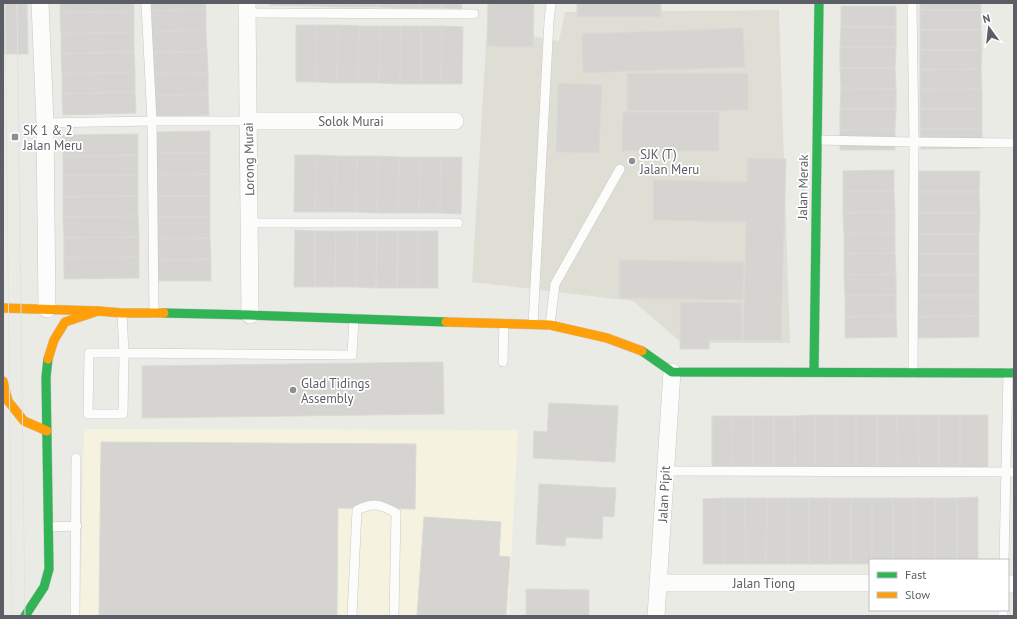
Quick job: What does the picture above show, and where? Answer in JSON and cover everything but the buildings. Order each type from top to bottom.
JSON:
[{"type":"main road","name":"Jalan Merak","points":[[814,372],[819,3]]},
{"type":"main road","points":[[3,308],[122,313],[250,315],[550,325],[607,338],[640,350],[672,372],[1011,373]]},
{"type":"main road","points":[[25,616],[44,587],[49,570],[46,377],[48,356],[54,340],[65,322],[98,311]]},
{"type":"main road","points":[[3,380],[8,401],[24,421],[47,431]]},
{"type":"street","points":[[40,3],[45,122],[48,309]]},
{"type":"street","name":"Lorong Murai","points":[[248,8],[250,315]]},
{"type":"street","name":"Solok Murai","points":[[248,121],[455,121]]},
{"type":"street","name":"Jalan Pipit","points":[[656,616],[672,372]]},
{"type":"street","name":"Jalan Tiong","points":[[658,583],[869,584]]},
{"type":"lane","points":[[146,3],[152,121],[154,313]]},
{"type":"lane","points":[[533,324],[551,3]]},
{"type":"lane","points":[[912,3],[914,142],[913,373]]},
{"type":"lane","points":[[248,8],[474,14]]},
{"type":"lane","points":[[45,122],[248,121]]},
{"type":"lane","points":[[817,140],[1014,143]]},
{"type":"lane","points":[[550,325],[555,284],[620,169]]},
{"type":"lane","points":[[250,223],[458,223]]},
{"type":"lane","points":[[122,313],[124,353],[123,414],[88,414],[89,353],[124,353],[352,356],[354,318]]},
{"type":"lane","points":[[503,362],[504,323]]},
{"type":"lane","points":[[1004,559],[1010,472],[1011,373]]},
{"type":"lane","points":[[75,616],[76,458]]},
{"type":"lane","points":[[666,470],[1010,472]]},
{"type":"lane","points":[[352,616],[357,510],[369,505],[382,506],[396,513],[394,616]]},
{"type":"lane","points":[[48,526],[76,526]]},
{"type":"shaded area","name":"SJK (T) Jalan Meru","points":[[779,10],[790,343],[682,343],[633,301],[472,282],[487,28],[559,41],[565,12]]},
{"type":"shaded area","points":[[84,429],[518,430],[508,616],[80,616]]},
{"type":"tram line","points":[[5,3],[12,616]]},
{"type":"tram line","points":[[17,3],[25,616]]},
{"type":"traffic: fast","points":[[814,372],[819,3]]},
{"type":"traffic: fast","points":[[164,313],[446,322]]},
{"type":"traffic: fast","points":[[642,351],[672,372],[1014,373]]},
{"type":"traffic: fast","points":[[25,616],[44,587],[49,569],[46,377],[48,359]]},
{"type":"traffic: slow","points":[[3,308],[122,313],[164,313]]},
{"type":"traffic: slow","points":[[48,359],[54,340],[65,322],[98,311]]},
{"type":"traffic: slow","points":[[446,322],[550,325],[607,338],[642,351]]},
{"type":"traffic: slow","points":[[3,381],[8,401],[24,421],[47,431]]},
{"type":"place","name":"SK 1 & 2 Jalan Meru","points":[[15,137]]},
{"type":"place","name":"SJK (T) Jalan Meru","points":[[632,161]]},
{"type":"place","name":"Glad Tidings Assembly","points":[[293,390]]}]
